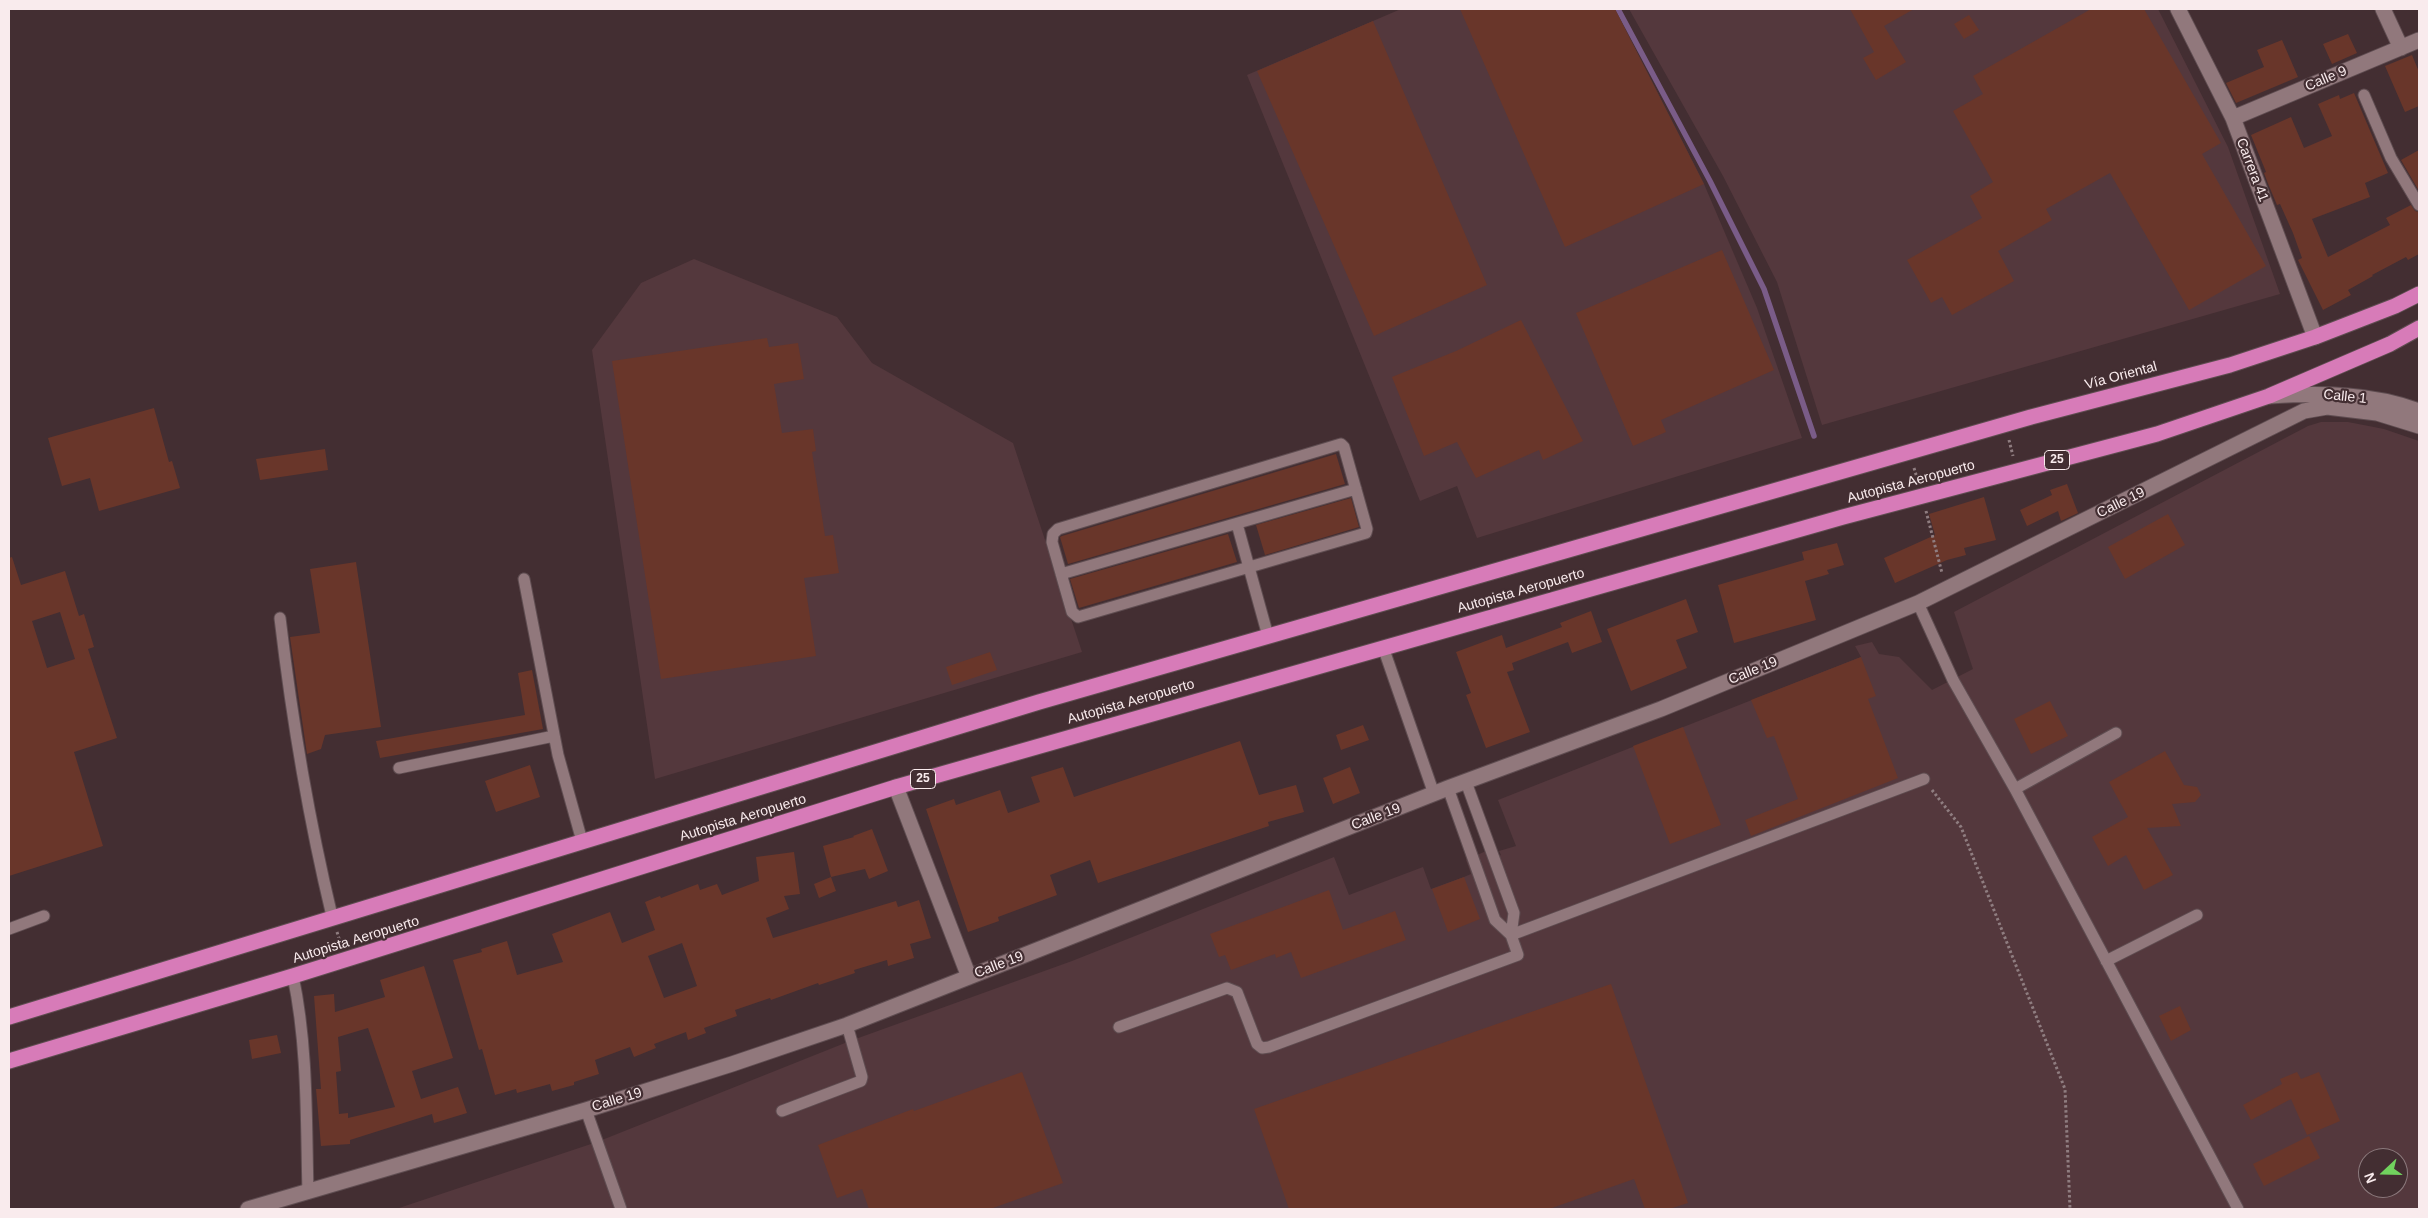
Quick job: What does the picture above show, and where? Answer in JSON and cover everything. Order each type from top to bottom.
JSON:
[{"type":"highway","name":"Vía Oriental","points":[[1826,478],[2005,424],[2230,364],[2315,337],[2396,306],[2419,294]]},
{"type":"highway","name":"25","points":[[2269,396],[2390,344],[2419,328]]},
{"type":"highway","name":"Autopista Aeropuerto","points":[[9,1061],[345,960],[896,787],[1382,647],[1922,496],[2157,434],[2269,396]]},
{"type":"highway","name":"Autopista Aeropuerto","points":[[9,1016],[1039,702],[1655,524],[1826,478]]},
{"type":"street","name":"Carrera 41","points":[[2178,9],[2233,118],[2315,337]]},
{"type":"street","points":[[2383,9],[2401,48]]},
{"type":"street","name":"Calle 9","points":[[2233,118],[2419,40]]},
{"type":"street","name":"Calle 1","points":[[2269,396],[2318,393],[2355,396],[2419,410]]},
{"type":"street","name":"Calle 19","points":[[248,1209],[586,1110],[847,1025],[1448,788],[1661,709],[1918,603],[2304,412],[2327,407],[2377,413],[2419,426]]},
{"type":"street","points":[[896,787],[969,977]]},
{"type":"lane","points":[[2364,95],[2392,158],[2419,205]]},
{"type":"lane","points":[[1341,444],[1344,447],[1356,488],[1367,529],[1366,533],[1078,617],[1072,612],[1052,542],[1053,534],[1058,529],[1341,444]]},
{"type":"lane","points":[[1061,574],[1356,488]]},
{"type":"lane","points":[[1237,524],[1268,636]]},
{"type":"lane","points":[[524,578],[554,736],[582,840]]},
{"type":"lane","points":[[1918,603],[1953,680],[2015,789],[2238,1209]]},
{"type":"lane","points":[[280,618],[293,727],[318,857],[332,916]]},
{"type":"lane","points":[[1382,647],[1434,794]]},
{"type":"lane","points":[[2015,789],[2116,733]]},
{"type":"lane","points":[[399,768],[554,736]]},
{"type":"lane","points":[[1511,935],[1924,779]]},
{"type":"lane","points":[[1118,1027],[1227,988],[1237,992],[1257,1044],[1262,1048],[1269,1047],[1518,955],[1511,935],[1514,913],[1466,782]]},
{"type":"lane","points":[[1448,788],[1495,920],[1511,935]]},
{"type":"lane","points":[[2106,962],[2197,915]]},
{"type":"lane","points":[[9,929],[44,916]]},
{"type":"lane","points":[[293,976],[299,1002],[305,1058],[308,1192]]},
{"type":"lane","points":[[782,1111],[861,1081],[862,1077],[847,1025]]},
{"type":"lane","points":[[586,1110],[621,1209]]},
{"type":"path","points":[[2005,424],[2016,471]]},
{"type":"path","points":[[1910,453],[1947,589]]},
{"type":"path","points":[[1924,779],[1961,826],[2065,1089],[2070,1209]]},
{"type":"path","points":[[332,916],[345,960]]},
{"type":"shaded area","points":[[1401,9],[1615,9],[1704,184],[1757,308],[1802,438],[1477,538],[1457,486],[1420,501],[1247,75]]},
{"type":"shaded area","points":[[1629,9],[2158,9],[2228,147],[2280,294],[1822,425],[1777,282],[1723,176]]},
{"type":"shaded area","points":[[694,259],[837,317],[872,363],[1013,443],[1082,652],[655,779],[592,350],[641,283]]},
{"type":"shaded area","points":[[2321,422],[2348,422],[2384,429],[2419,441],[2419,1209],[396,1209],[597,1142],[850,1041],[1072,961],[1334,857],[1349,895],[1423,867],[1431,889],[1464,877],[1471,874],[1466,860],[1486,851],[1490,859],[1501,855],[1499,851],[1516,846],[1498,800],[1861,657],[1855,646],[1872,642],[1879,654],[1899,657],[1932,690],[1973,669],[1954,612],[2308,426]]},
{"type":"building","points":[[1460,9],[1615,9],[1704,184],[1565,247]]},
{"type":"building","points":[[1850,9],[1914,9],[1884,26],[1906,62],[1876,80],[1863,58],[1874,52]]},
{"type":"building","points":[[2091,9],[2144,9],[2221,143],[2202,154],[2266,266],[2189,310],[2110,173],[2046,209],[2052,220],[1998,251],[2014,281],[1952,315],[1942,297],[1931,303],[1907,260],[1982,218],[1970,196],[1993,182],[1953,111],[1983,94],[1973,76]]},
{"type":"building","points":[[1969,15],[1979,30],[1964,39],[1954,24]]},
{"type":"building","points":[[1373,21],[1487,285],[1374,336],[1257,71]]},
{"type":"building","points":[[2348,34],[2357,53],[2332,64],[2323,44]]},
{"type":"building","points":[[2282,40],[2298,77],[2236,103],[2226,83],[2264,67],[2257,50]]},
{"type":"building","points":[[2412,55],[2419,72],[2419,106],[2405,112],[2385,66]]},
{"type":"building","points":[[2354,93],[2388,173],[2365,183],[2370,197],[2312,219],[2328,257],[2390,225],[2386,218],[2411,205],[2415,211],[2419,212],[2419,254],[2408,260],[2406,257],[2372,275],[2348,290],[2351,295],[2323,310],[2298,260],[2302,258],[2293,233],[2280,204],[2277,205],[2251,135],[2291,117],[2304,148],[2332,136],[2318,104],[2339,95],[2340,99]]},
{"type":"building","points":[[2419,150],[2419,191],[2401,160]]},
{"type":"building","points":[[1722,250],[1774,370],[1661,420],[1666,432],[1633,446],[1576,313]]},
{"type":"building","points":[[1521,320],[1583,441],[1543,460],[1539,450],[1476,478],[1457,442],[1424,456],[1392,377],[1456,351]]},
{"type":"building","points":[[767,338],[769,347],[798,343],[804,379],[774,384],[782,433],[813,429],[816,451],[812,452],[825,536],[833,535],[839,573],[804,578],[816,656],[661,679],[612,361]]},
{"type":"building","points":[[154,408],[169,462],[172,461],[180,488],[99,511],[90,478],[62,486],[48,438]]},
{"type":"building","points":[[325,449],[328,470],[260,480],[256,459]]},
{"type":"building","points":[[1336,454],[1345,484],[1068,564],[1060,537],[1062,536]]},
{"type":"building","points":[[2067,484],[2078,513],[2061,521],[2058,511],[2027,526],[2020,510],[2052,495],[2050,490]]},
{"type":"building","points":[[1984,497],[1996,540],[1964,548],[1966,555],[1947,560],[1895,583],[1884,558],[1935,535],[1929,514]]},
{"type":"building","points":[[1351,498],[1359,527],[1265,555],[1256,525]]},
{"type":"building","points":[[2168,514],[2185,545],[2125,579],[2108,547]]},
{"type":"building","points":[[1228,534],[1237,562],[1079,608],[1070,579]]},
{"type":"building","points":[[1837,543],[1844,565],[1827,570],[1829,574],[1805,581],[1816,620],[1734,643],[1718,585],[1804,560],[1802,552]]},
{"type":"building","points":[[12,557],[21,585],[65,571],[79,616],[84,614],[94,647],[88,649],[117,738],[74,752],[103,846],[9,876],[9,558]],"holes":[[[60,612],[75,659],[47,668],[32,621]]]},
{"type":"building","points":[[356,562],[381,727],[325,735],[321,749],[307,754],[290,637],[320,633],[310,569]]},
{"type":"building","points":[[1686,599],[1698,632],[1676,640],[1687,668],[1631,691],[1607,629]]},
{"type":"building","points":[[1591,611],[1602,642],[1572,653],[1568,642],[1512,663],[1514,670],[1507,672],[1530,732],[1486,748],[1466,695],[1471,693],[1456,652],[1502,635],[1506,648],[1562,627],[1560,623]]},
{"type":"building","points":[[990,652],[997,670],[952,685],[946,667]]},
{"type":"building","points":[[1861,657],[1876,696],[1868,699],[1898,778],[1751,836],[1745,820],[1798,799],[1774,736],[1767,738],[1751,700]]},
{"type":"building","points":[[532,670],[543,729],[380,758],[376,741],[525,715],[518,673]]},
{"type":"building","points":[[2050,701],[2068,736],[2031,754],[2014,719]]},
{"type":"building","points":[[1363,725],[1369,740],[1341,750],[1336,735]]},
{"type":"building","points":[[1683,727],[1721,825],[1670,844],[1633,746]]},
{"type":"building","points":[[1240,741],[1259,795],[1296,785],[1304,812],[1268,822],[1269,826],[1098,883],[1090,860],[1050,875],[1057,895],[998,917],[999,921],[968,932],[926,809],[954,799],[956,805],[1000,790],[1008,813],[1040,802],[1031,777],[1063,767],[1074,797]]},
{"type":"building","points":[[2165,751],[2184,785],[2197,787],[2201,795],[2195,802],[2172,804],[2181,826],[2147,828],[2173,875],[2144,890],[2126,855],[2108,866],[2092,837],[2128,817],[2109,782]]},
{"type":"building","points":[[530,765],[540,797],[496,812],[485,781]]},
{"type":"building","points":[[1350,767],[1360,793],[1333,804],[1323,778]]},
{"type":"building","points":[[872,829],[888,871],[869,879],[865,869],[831,877],[823,846],[854,837]]},
{"type":"building","points":[[794,852],[800,894],[784,896],[789,909],[766,918],[773,938],[896,901],[898,907],[919,900],[931,938],[910,944],[914,958],[888,966],[887,960],[854,970],[855,973],[819,985],[818,983],[771,1000],[770,998],[735,1010],[737,1016],[704,1028],[706,1033],[688,1040],[686,1032],[654,1044],[656,1048],[634,1057],[630,1047],[595,1060],[599,1074],[574,1082],[574,1085],[552,1091],[550,1084],[517,1093],[516,1089],[495,1095],[482,1049],[479,1050],[453,960],[482,952],[481,949],[507,941],[517,975],[563,962],[552,934],[610,912],[622,943],[655,930],[645,902],[698,884],[700,890],[717,884],[722,895],[759,881],[756,857]],"holes":[[[682,943],[697,986],[664,998],[648,956]]]},
{"type":"building","points":[[831,877],[836,891],[819,898],[814,884]]},
{"type":"building","points":[[1464,877],[1480,919],[1448,932],[1432,889]]},
{"type":"building","points":[[1329,890],[1343,930],[1395,911],[1406,940],[1301,978],[1291,952],[1276,958],[1275,954],[1231,970],[1225,955],[1219,957],[1210,934]]},
{"type":"building","points":[[424,966],[453,1058],[412,1071],[421,1099],[458,1087],[467,1113],[434,1123],[432,1114],[350,1140],[350,1144],[321,1146],[316,1089],[321,1089],[314,996],[334,994],[335,1012],[385,997],[380,980]],"holes":[[[368,1028],[395,1107],[348,1118],[348,1113],[339,1114],[336,1072],[341,1071],[338,1037]]]},
{"type":"building","points":[[1611,984],[1688,1203],[1669,1209],[1645,1209],[1634,1179],[1549,1209],[1289,1209],[1254,1109]]},
{"type":"building","points":[[2180,1006],[2191,1030],[2171,1041],[2159,1016]]},
{"type":"building","points":[[277,1035],[281,1053],[252,1059],[249,1040]]},
{"type":"building","points":[[1022,1072],[1063,1183],[990,1209],[869,1209],[862,1189],[837,1198],[818,1145],[913,1109],[914,1111]]},
{"type":"building","points":[[2297,1072],[2301,1079],[2319,1072],[2340,1121],[2307,1135],[2291,1099],[2251,1120],[2243,1105],[2282,1084],[2280,1079]]},
{"type":"building","points":[[2309,1136],[2320,1158],[2264,1186],[2253,1164]]},
{"type":"waterway","points":[[1618,9],[1710,181],[1764,289],[1814,436]]}]
